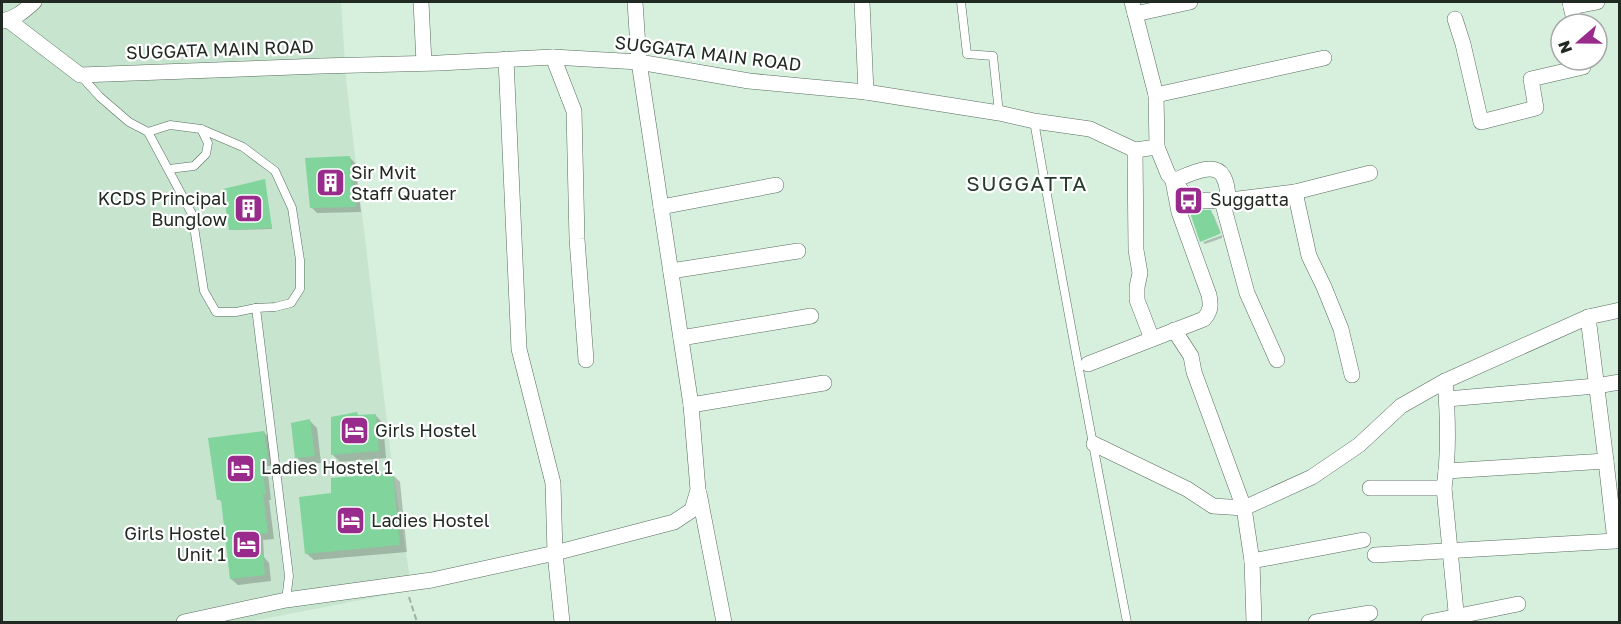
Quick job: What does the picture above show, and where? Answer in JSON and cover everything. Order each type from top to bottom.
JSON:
[{"type":"street","points":[[5,20],[22,13],[34,2]]},
{"type":"street","points":[[421,2],[424,63]]},
{"type":"street","points":[[635,2],[639,62],[691,405],[698,490],[724,622]]},
{"type":"street","points":[[862,2],[866,92]]},
{"type":"street","points":[[1190,2],[1133,8],[1156,95],[1157,147],[1168,174],[1189,200],[1225,201],[1295,192],[1370,173]]},
{"type":"street","points":[[1571,4],[1597,2]]},
{"type":"street","points":[[5,20],[80,75]]},
{"type":"street","points":[[1455,20],[1463,44],[1481,122],[1536,108],[1532,79],[1562,72]]},
{"type":"street","points":[[553,57],[574,111],[577,239],[586,360]]},
{"type":"street","name":"SUGGATA MAIN ROAD","points":[[80,75],[553,57],[639,62],[749,81],[866,92],[1090,129],[1135,150]]},
{"type":"street","points":[[1156,95],[1324,58]]},
{"type":"street","points":[[506,59],[519,349],[553,483],[555,553],[562,622]]},
{"type":"street","points":[[1152,339],[1137,300],[1140,273],[1136,250],[1135,150],[1157,147]]},
{"type":"street","points":[[1173,181],[1211,169],[1217,170],[1225,179],[1225,201],[1247,293],[1277,360]]},
{"type":"street","points":[[1088,364],[1204,319],[1209,313],[1211,307],[1209,295],[1179,212],[1173,181]]},
{"type":"street","points":[[661,207],[776,185]]},
{"type":"street","points":[[1295,192],[1309,256],[1341,329],[1352,375]]},
{"type":"street","points":[[671,271],[798,250]]},
{"type":"street","points":[[1094,444],[1187,489],[1214,506],[1244,508],[1312,477],[1359,445],[1401,406],[1445,381],[1588,316],[1620,310]]},
{"type":"street","points":[[681,338],[811,316]]},
{"type":"street","points":[[1375,555],[1615,541],[1588,316]]},
{"type":"street","points":[[1174,330],[1191,356],[1194,372],[1244,508],[1252,561],[1254,622]]},
{"type":"street","points":[[1445,381],[1447,399],[1444,488],[1456,620]]},
{"type":"street","points":[[1447,399],[1620,382]]},
{"type":"street","points":[[691,405],[824,383]]},
{"type":"street","points":[[1446,471],[1606,461]]},
{"type":"street","points":[[1371,488],[1444,488]]},
{"type":"street","points":[[184,622],[286,600],[432,580],[555,553],[674,522],[692,510],[698,490]]},
{"type":"street","points":[[1252,561],[1363,540]]},
{"type":"street","points":[[1429,622],[1456,620],[1518,604]]},
{"type":"street","points":[[1316,622],[1370,613]]},
{"type":"lane","points":[[962,2],[967,54],[993,56],[999,113]]},
{"type":"lane","points":[[80,75],[100,97],[129,122],[148,132],[192,214],[204,291],[216,312],[236,312],[291,303],[300,289],[300,260],[292,207],[275,171],[243,147],[201,129],[170,125],[148,132]]},
{"type":"lane","points":[[1034,121],[1067,309],[1127,622]]},
{"type":"lane","points":[[169,169],[194,165],[206,154],[208,143],[201,129]]},
{"type":"lane","points":[[256,308],[289,576],[286,600]]},
{"type":"path","points":[[405,583],[417,622]]},
{"type":"shaded area","points":[[2,2],[341,2],[346,80],[393,473],[412,590],[248,622],[2,622]]},
{"type":"building","name":"Sir Mvit Staff Quater","points":[[350,156],[356,207],[310,208],[305,158]]},
{"type":"building","name":"KCDS Principal Bunglow","points":[[265,179],[272,228],[229,230],[223,189]]},
{"type":"building","points":[[1198,210],[1211,210],[1220,234],[1200,242],[1190,213]]},
{"type":"building","name":"Girls Hostel","points":[[357,412],[358,415],[376,414],[379,451],[331,455],[331,417]]},
{"type":"building","points":[[310,419],[315,456],[295,458],[291,423]]},
{"type":"building","points":[[264,431],[268,459],[261,460],[268,533],[257,534],[259,555],[263,554],[265,575],[230,579],[221,500],[217,500],[208,438]]},
{"type":"building","name":"Ladies Hostel","points":[[393,473],[400,545],[305,554],[299,497],[331,493],[331,478]]},
{"type":"place","name":"Sir Mvit Staff Quater","points":[[330,183]]},
{"type":"place","name":"Suggatta","points":[[1189,200]]},
{"type":"place","name":"KCDS Principal Bunglow","points":[[248,209]]},
{"type":"place","name":"Girls Hostel","points":[[354,431]]},
{"type":"place","name":"Ladies Hostel 1","points":[[240,468]]},
{"type":"place","name":"Ladies Hostel","points":[[350,521]]},
{"type":"place","name":"Girls Hostel Unit 1","points":[[247,544]]},
{"type":"district","name":"SUGGATTA","points":[[1027,184]]}]
